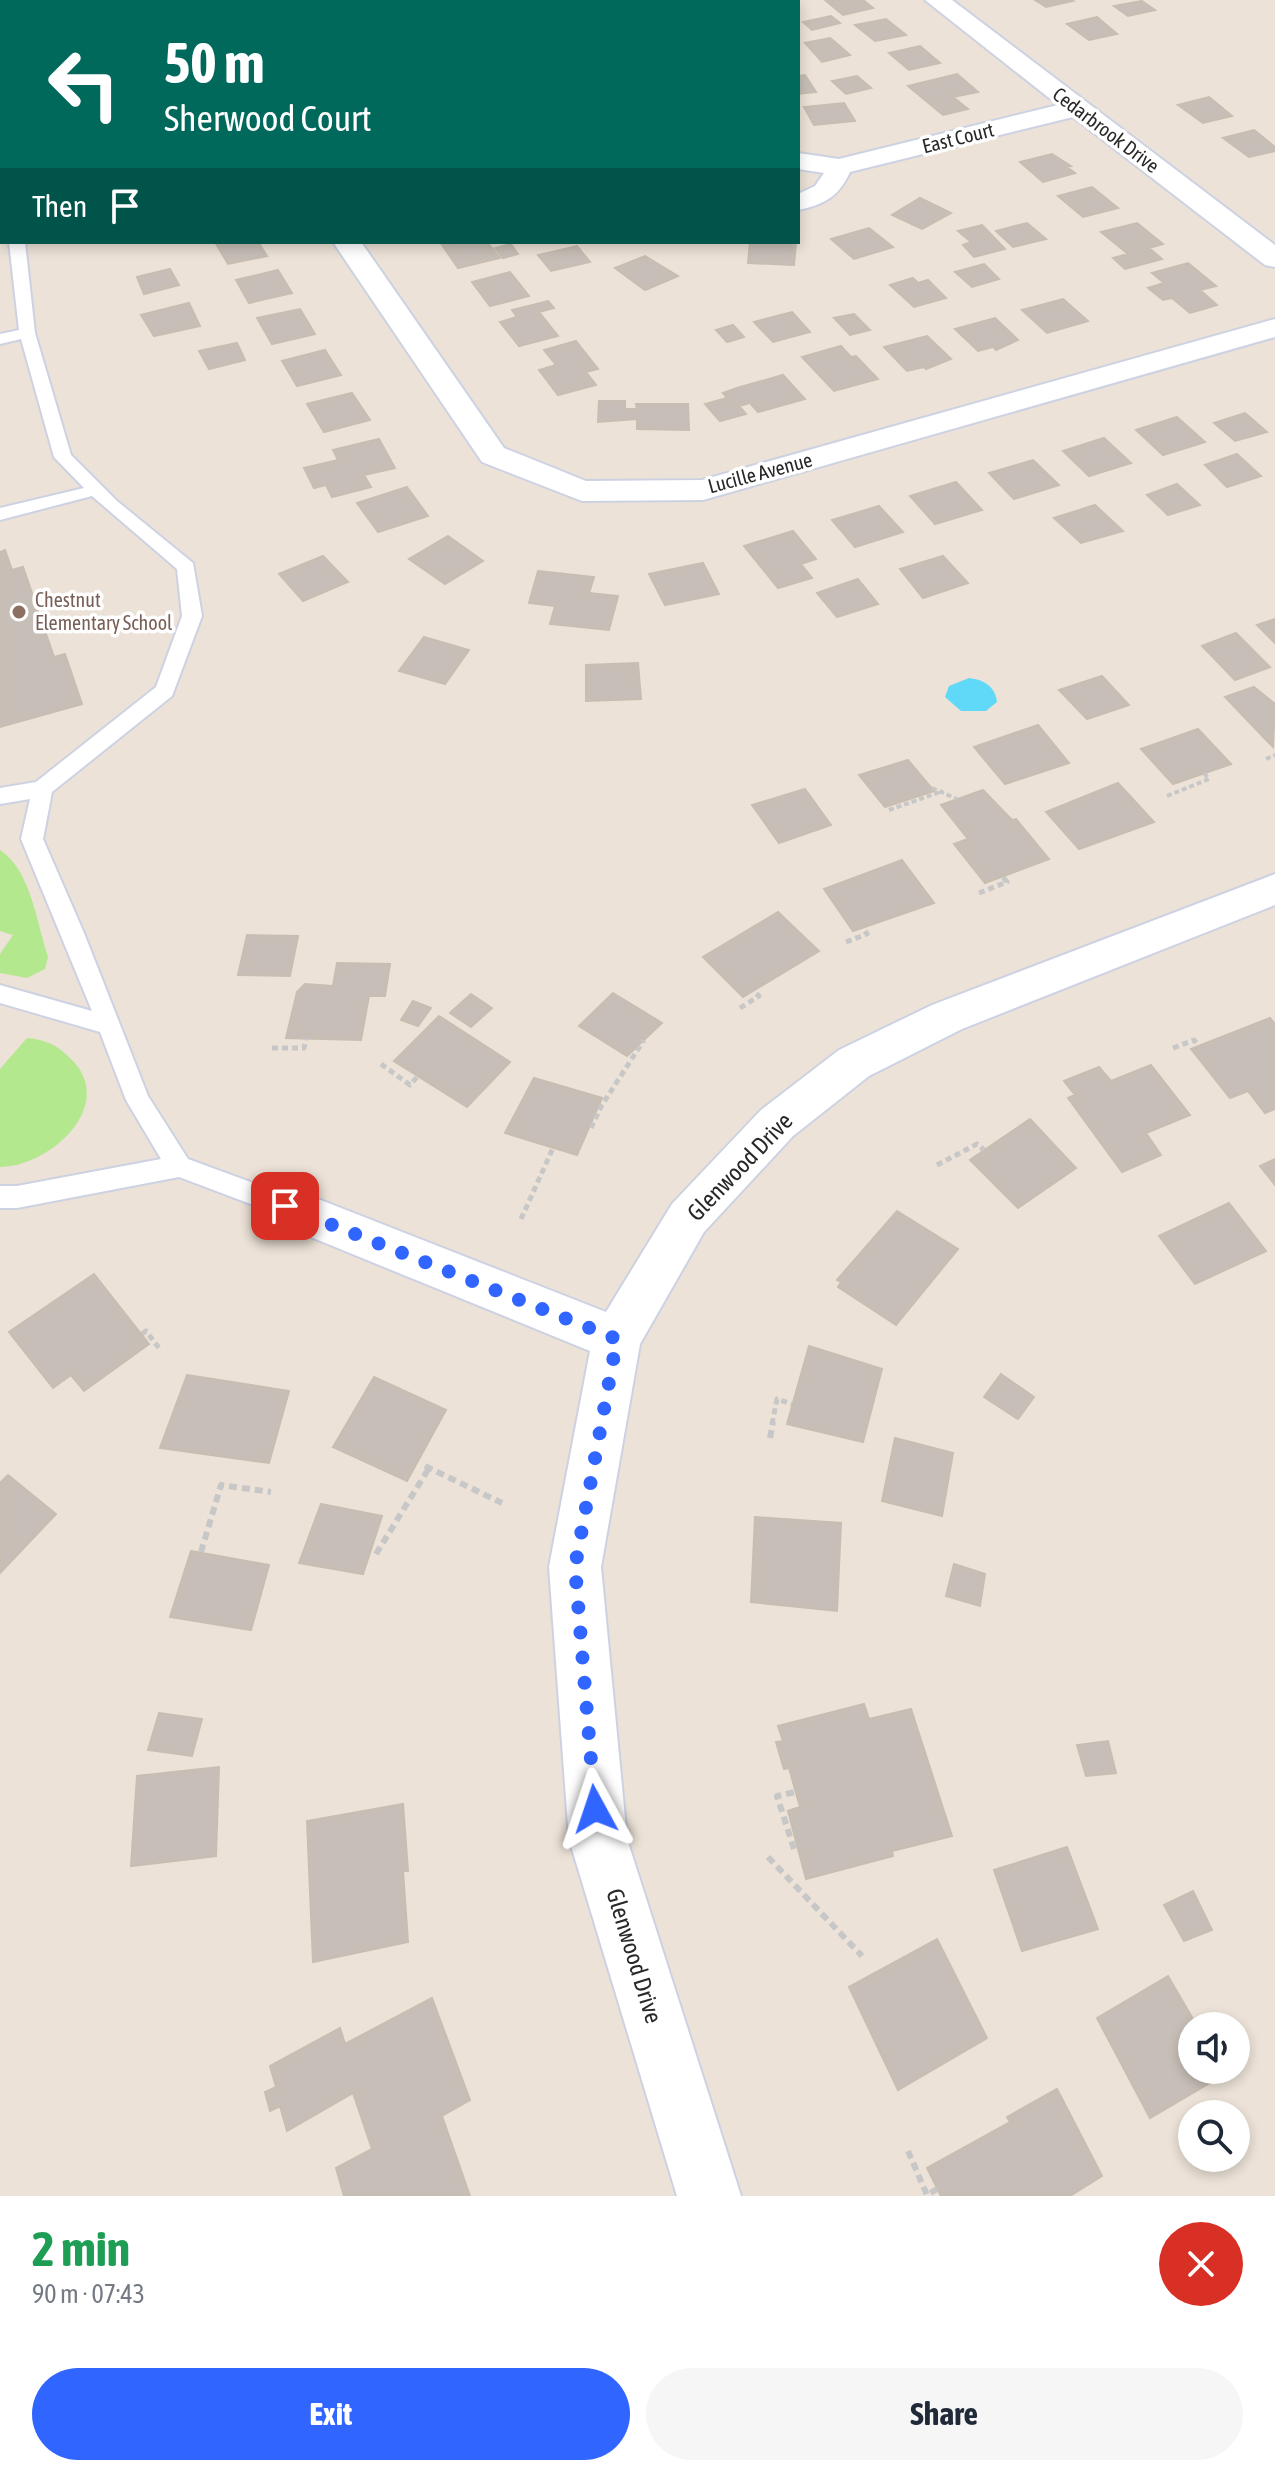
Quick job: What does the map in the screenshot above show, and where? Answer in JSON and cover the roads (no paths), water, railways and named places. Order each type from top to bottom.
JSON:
[{"type":"street","name":"Cedarbrook Drive","points":[[937,0],[1275,259]]},
{"type":"street","name":"East Court","points":[[800,161],[839,167],[1077,108]]},
{"type":"street","points":[[800,202],[816,199],[834,184],[839,167]]},
{"type":"street","name":"Lucille Avenue","points":[[348,244],[493,455],[582,491],[703,490],[1275,328]]},
{"type":"street","name":"Glenwood Drive","points":[[709,2196],[598,1839],[575,1567],[617,1339],[688,1218],[777,1123],[854,1063],[947,1017],[1275,889]]},
{"type":"street","points":[[285,1206],[617,1339]]},
{"type":"lane","points":[[0,796],[42,789],[165,691],[192,616],[186,567],[96,490],[63,457],[27,333],[17,244]]},
{"type":"lane","points":[[0,339],[27,333]]},
{"type":"lane","points":[[0,514],[96,490]]},
{"type":"lane","points":[[42,789],[32,839],[138,1100],[179,1166]]},
{"type":"lane","points":[[0,994],[109,1025]]},
{"type":"lane","points":[[0,1197],[17,1197],[179,1166],[285,1206]]},
{"type":"water","points":[[969,678],[984,682],[994,692],[997,702],[986,711],[961,711],[945,697],[949,686]]},
{"type":"place","name":"Chestnut Elementary School","points":[[19,612]]}]
